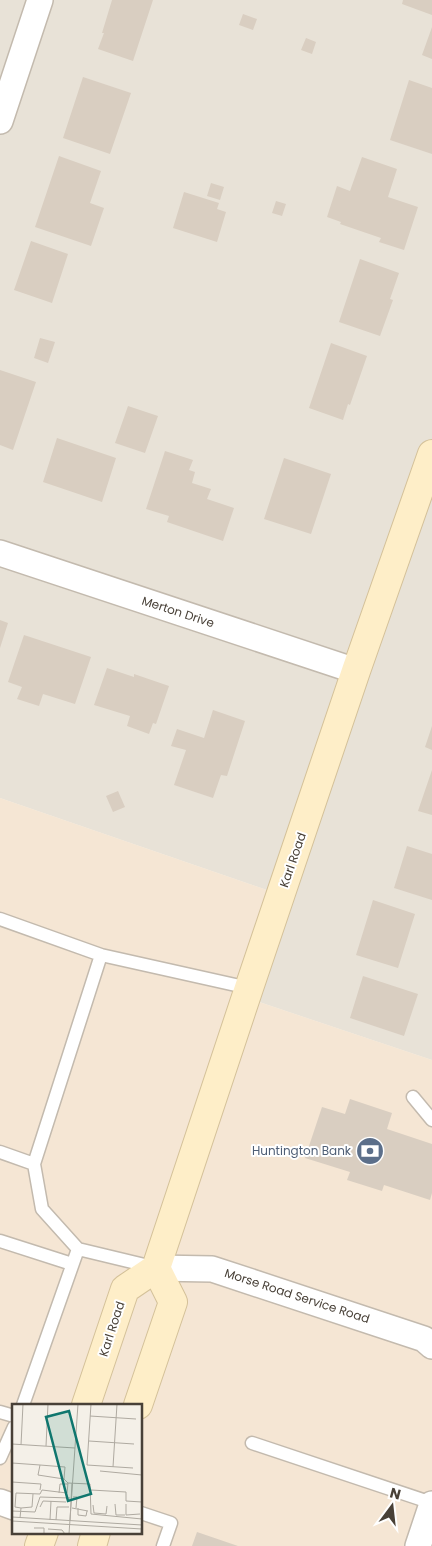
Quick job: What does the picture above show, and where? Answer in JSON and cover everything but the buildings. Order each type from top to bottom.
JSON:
[{"type":"main road","name":"Karl Road","points":[[86,1404],[125,1288],[156,1268],[356,671],[432,454]]},
{"type":"main road","points":[[138,1404],[173,1302],[156,1268]]},
{"type":"main road","points":[[39,1546],[43,1534]]},
{"type":"street","points":[[0,121],[40,0]]},
{"type":"street","name":"Merton Drive","points":[[0,553],[356,671]]},
{"type":"street","name":"Morse Road Service Road","points":[[156,1268],[212,1269],[424,1339],[432,1346]]},
{"type":"street","points":[[0,1502],[12,1506]]},
{"type":"street","points":[[418,1546],[432,1503]]},
{"type":"lane","points":[[0,919],[101,955],[249,988]]},
{"type":"lane","points":[[101,955],[34,1164],[42,1209],[78,1249],[156,1268]]},
{"type":"lane","points":[[413,1098],[432,1120]]},
{"type":"lane","points":[[0,1152],[34,1164]]},
{"type":"lane","points":[[0,1242],[72,1264]]},
{"type":"lane","points":[[23,1404],[78,1249]]},
{"type":"lane","points":[[0,1458],[12,1431]]},
{"type":"lane","points":[[252,1443],[432,1503]]},
{"type":"lane","points":[[142,1512],[171,1523],[163,1546]]},
{"type":"shaded area","points":[[0,0],[432,0],[432,1060],[253,1000],[287,897],[0,798]]},
{"type":"shaded area","points":[[0,798],[287,897],[253,1000],[432,1060],[432,1546],[0,1546]]},
{"type":"place","name":"Huntington Bank","points":[[370,1151]]}]
